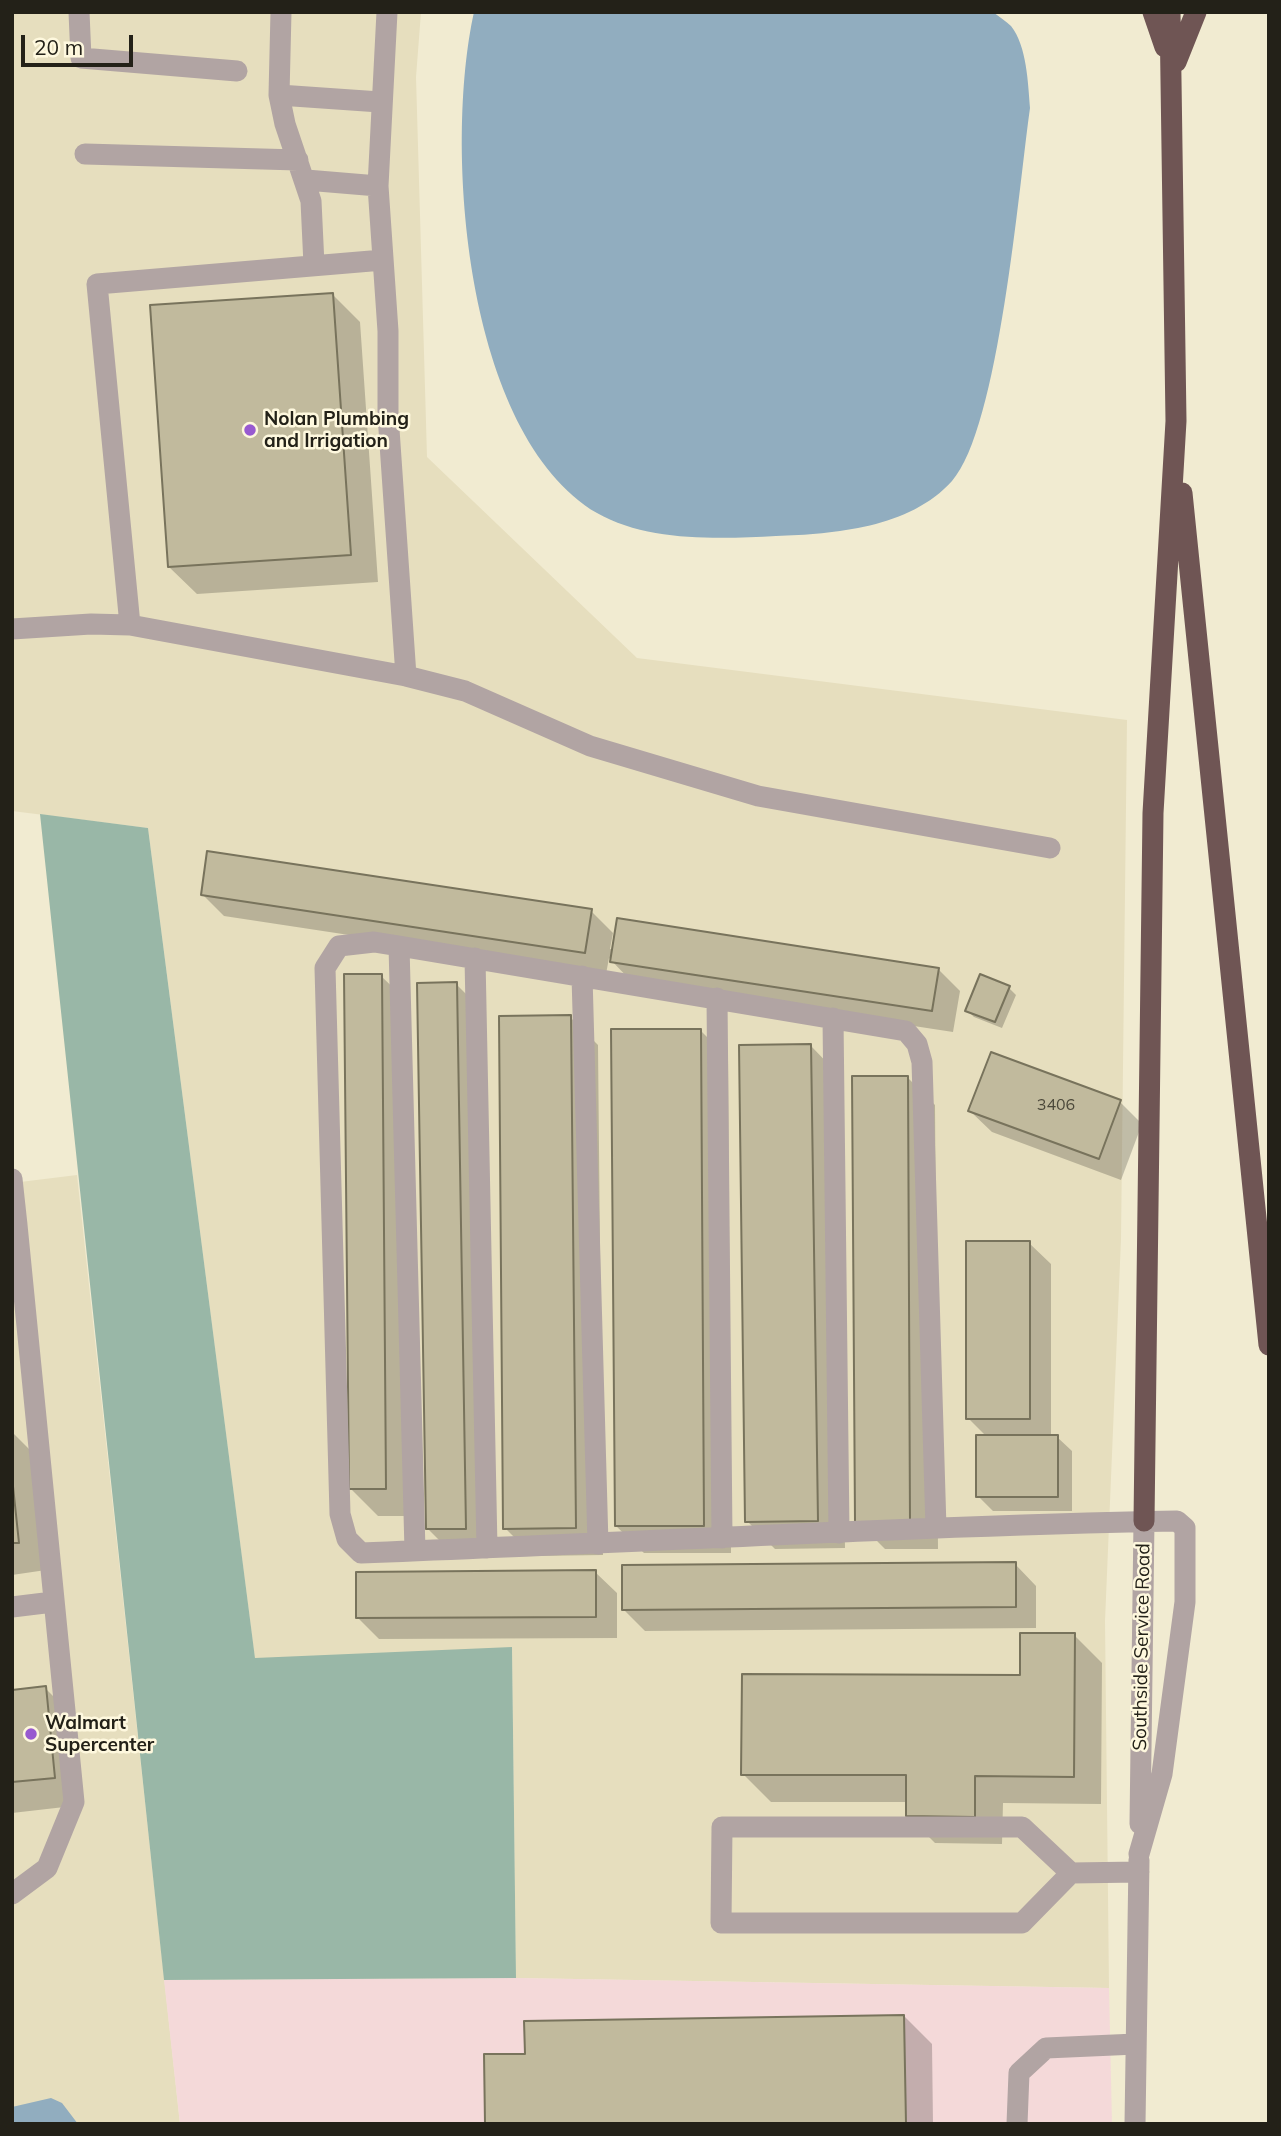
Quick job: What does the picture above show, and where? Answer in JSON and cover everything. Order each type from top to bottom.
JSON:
[{"type":"highway","points":[[1153,12],[1173,72]]},
{"type":"highway","points":[[1144,1521],[1153,813],[1176,421],[1173,72],[1170,12]]},
{"type":"highway","points":[[1173,72],[1196,12]]},
{"type":"highway","points":[[1176,421],[1210,793],[1242,1059],[1269,1345]]},
{"type":"street","points":[[79,12],[81,58],[237,71]]},
{"type":"street","points":[[281,12],[279,95],[285,124],[311,201],[314,265]]},
{"type":"street","points":[[387,12],[380,102],[378,186],[387,415],[406,676]]},
{"type":"street","points":[[279,95],[380,102]]},
{"type":"street","points":[[85,154],[302,170],[378,186]]},
{"type":"street","points":[[130,625],[97,285],[383,260]]},
{"type":"street","points":[[12,629],[91,624],[130,625],[406,676],[465,691],[590,746],[758,796],[1050,848]]},
{"type":"street","points":[[936,1528],[922,1062],[917,1044],[906,1031],[374,942],[339,946],[325,968],[325,982],[340,1514],[347,1539],[361,1552],[598,1544],[936,1528],[1019,1522],[1144,1521]]},
{"type":"street","points":[[400,946],[415,1551]]},
{"type":"street","points":[[475,958],[487,1548]]},
{"type":"street","points":[[582,976],[598,1544]]},
{"type":"street","points":[[717,998],[722,1538]]},
{"type":"street","points":[[833,1018],[839,1532]]},
{"type":"street","points":[[12,1180],[74,1802],[47,1868],[12,1894]]},
{"type":"street","name":"Southside Service Road","points":[[1135,2124],[1144,1521],[1177,1521],[1185,1528],[1185,1602],[1162,1774],[1139,1863]]},
{"type":"street","points":[[12,1606],[53,1602]]},
{"type":"street","points":[[1071,1873],[1022,1827],[722,1827],[721,1923],[1022,1923],[1071,1873],[1139,1863]]},
{"type":"street","points":[[1017,2124],[1019,2073],[1046,2048],[1136,2044]]},
{"type":"shaded area","points":[[12,12],[421,12],[416,77],[427,457],[637,658],[1127,720],[1121,1239],[1105,1621],[1109,1988],[516,1978],[512,1648],[255,1659],[148,828],[12,811]]},
{"type":"shaded area","points":[[77,1175],[180,2124],[12,2124],[12,1183]]},
{"type":"shaded area","points":[[516,1978],[1109,1988],[1112,2124],[180,2124],[164,1980]]},
{"type":"green space","points":[[40,814],[148,828],[255,1658],[512,1647],[516,1978],[164,1980]]},
{"type":"water","points":[[474,12],[993,12],[1011,26],[1020,44],[1026,66],[1030,108],[1013,246],[994,360],[982,412],[968,453],[952,481],[935,497],[915,509],[870,525],[798,535],[708,538],[661,534],[617,522],[597,513],[552,474],[517,420],[492,355],[474,284],[465,209],[462,136],[465,69]]},
{"type":"water","points":[[51,2098],[62,2103],[78,2124],[12,2124],[12,2107]]},
{"type":"building","name":"Nolan Plumbing and Irrigation","points":[[333,293],[351,555],[168,567],[150,305]]},
{"type":"building","points":[[207,851],[592,909],[585,953],[201,895]]},
{"type":"building","points":[[617,918],[939,968],[932,1011],[610,962]]},
{"type":"building","points":[[344,974],[382,974],[386,1489],[349,1489]]},
{"type":"building","points":[[980,974],[1010,986],[995,1022],[965,1011]]},
{"type":"building","points":[[457,982],[466,1529],[426,1529],[417,983]]},
{"type":"building","points":[[571,1015],[576,1528],[503,1529],[499,1016]]},
{"type":"building","points":[[611,1029],[701,1029],[704,1526],[615,1526]]},
{"type":"building","points":[[811,1044],[818,1521],[745,1522],[739,1045]]},
{"type":"building","points":[[991,1052],[1121,1100],[1099,1159],[968,1111]]},
{"type":"building","points":[[852,1076],[908,1076],[910,1522],[855,1522]]},
{"type":"building","points":[[966,1241],[1030,1241],[1030,1419],[966,1419]]},
{"type":"building","points":[[976,1435],[1058,1435],[1058,1497],[976,1497]]},
{"type":"building","points":[[12,1477],[19,1543],[12,1543]]},
{"type":"building","points":[[1016,1562],[1016,1607],[622,1610],[622,1565]]},
{"type":"building","points":[[596,1570],[596,1617],[356,1618],[356,1572]]},
{"type":"building","points":[[1020,1633],[1075,1633],[1074,1777],[975,1776],[975,1817],[906,1816],[906,1775],[741,1775],[742,1674],[1020,1675]]},
{"type":"building","name":"Walmart Supercenter","points":[[46,1686],[55,1778],[12,1782],[12,1690]]},
{"type":"building","points":[[904,2015],[906,2124],[485,2124],[484,2054],[525,2054],[524,2021]]},
{"type":"place","name":"Nolan Plumbing and Irrigation","points":[[250,430]]},
{"type":"place","name":"Walmart Supercenter","points":[[31,1734]]}]
